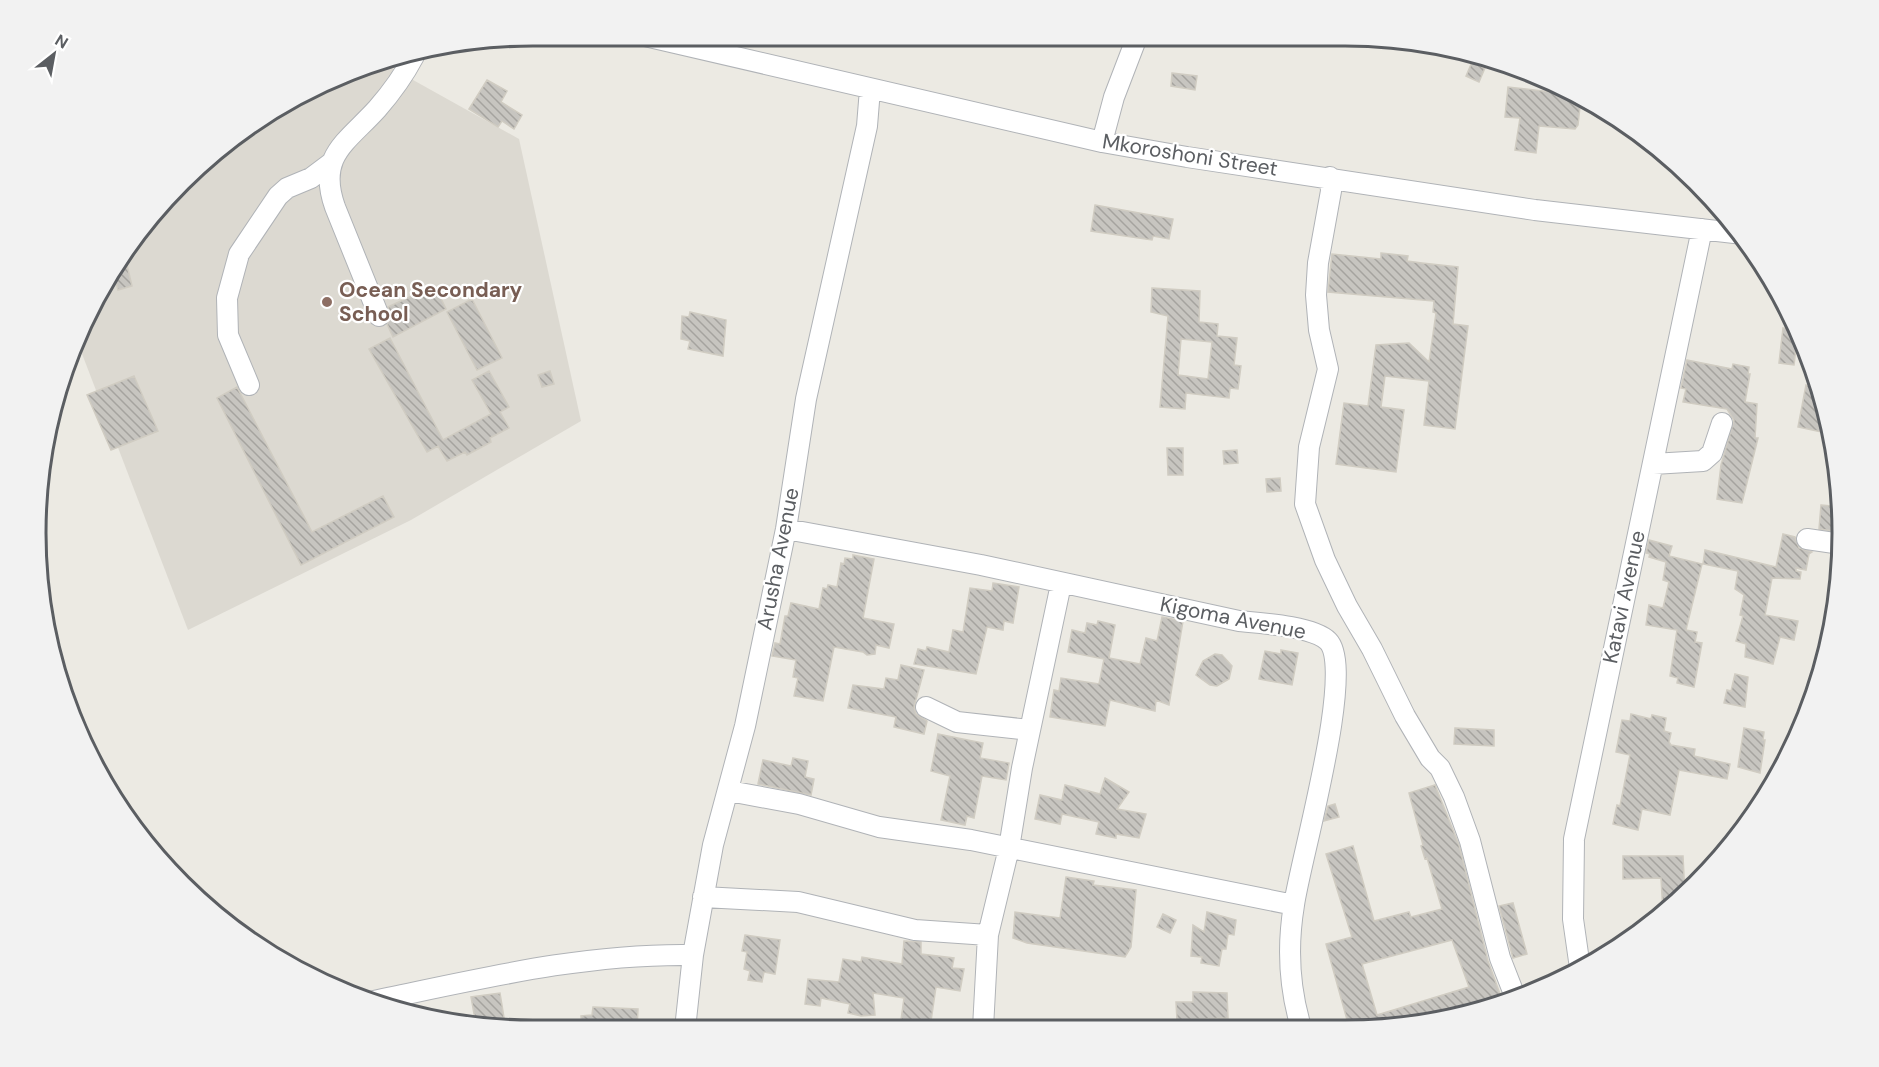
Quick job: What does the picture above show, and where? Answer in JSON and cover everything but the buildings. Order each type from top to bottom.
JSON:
[{"type":"street","name":"Mkoroshoni Street","points":[[687,46],[1102,142],[1535,210],[1728,232]]},
{"type":"street","points":[[1102,142],[1114,97],[1134,46]]},
{"type":"street","points":[[249,385],[228,335],[227,298],[239,254],[278,196],[287,188],[311,178],[331,163],[354,130],[376,110],[411,62]]},
{"type":"street","name":"Arusha Avenue","points":[[686,1020],[693,955],[713,845],[729,791],[786,529],[806,399],[867,126],[870,89]]},
{"type":"street","points":[[331,163],[330,192],[379,316]]},
{"type":"street","points":[[1330,177],[1330,200],[1324,227],[1316,295],[1319,330],[1328,369],[1308,447],[1305,504],[1325,560],[1347,606],[1372,649],[1405,716],[1430,758],[1440,768],[1454,797],[1470,841],[1500,957],[1513,991]]},
{"type":"street","name":"Katavi Avenue","points":[[1579,960],[1573,918],[1574,839],[1702,229]]},
{"type":"street","points":[[1653,464],[1703,461],[1712,453],[1722,423]]},
{"type":"street","name":"Kigoma Avenue","points":[[786,529],[851,539],[1239,621],[1277,625],[1322,637],[1329,642],[1336,658],[1336,684],[1324,764],[1294,905],[1289,962],[1292,994],[1299,1020]]},
{"type":"street","points":[[1807,539],[1832,543]]},
{"type":"street","points":[[983,1020],[988,935],[1008,848],[1061,584]]},
{"type":"street","points":[[926,707],[957,722],[1030,730]]},
{"type":"street","points":[[729,791],[799,804],[879,826],[1008,848],[1294,905]]},
{"type":"street","points":[[704,897],[798,902],[915,930],[988,935]]},
{"type":"street","points":[[399,1002],[574,962],[650,954],[693,955]]},
{"type":"shaded area","name":"Ocean Secondary School","points":[[391,68],[519,139],[581,421],[411,520],[188,630],[82,353],[112,290],[147,237],[167,212],[212,167],[237,147],[290,112],[347,84]]},
{"type":"place","name":"Ocean Secondary School","points":[[327,302]]}]
